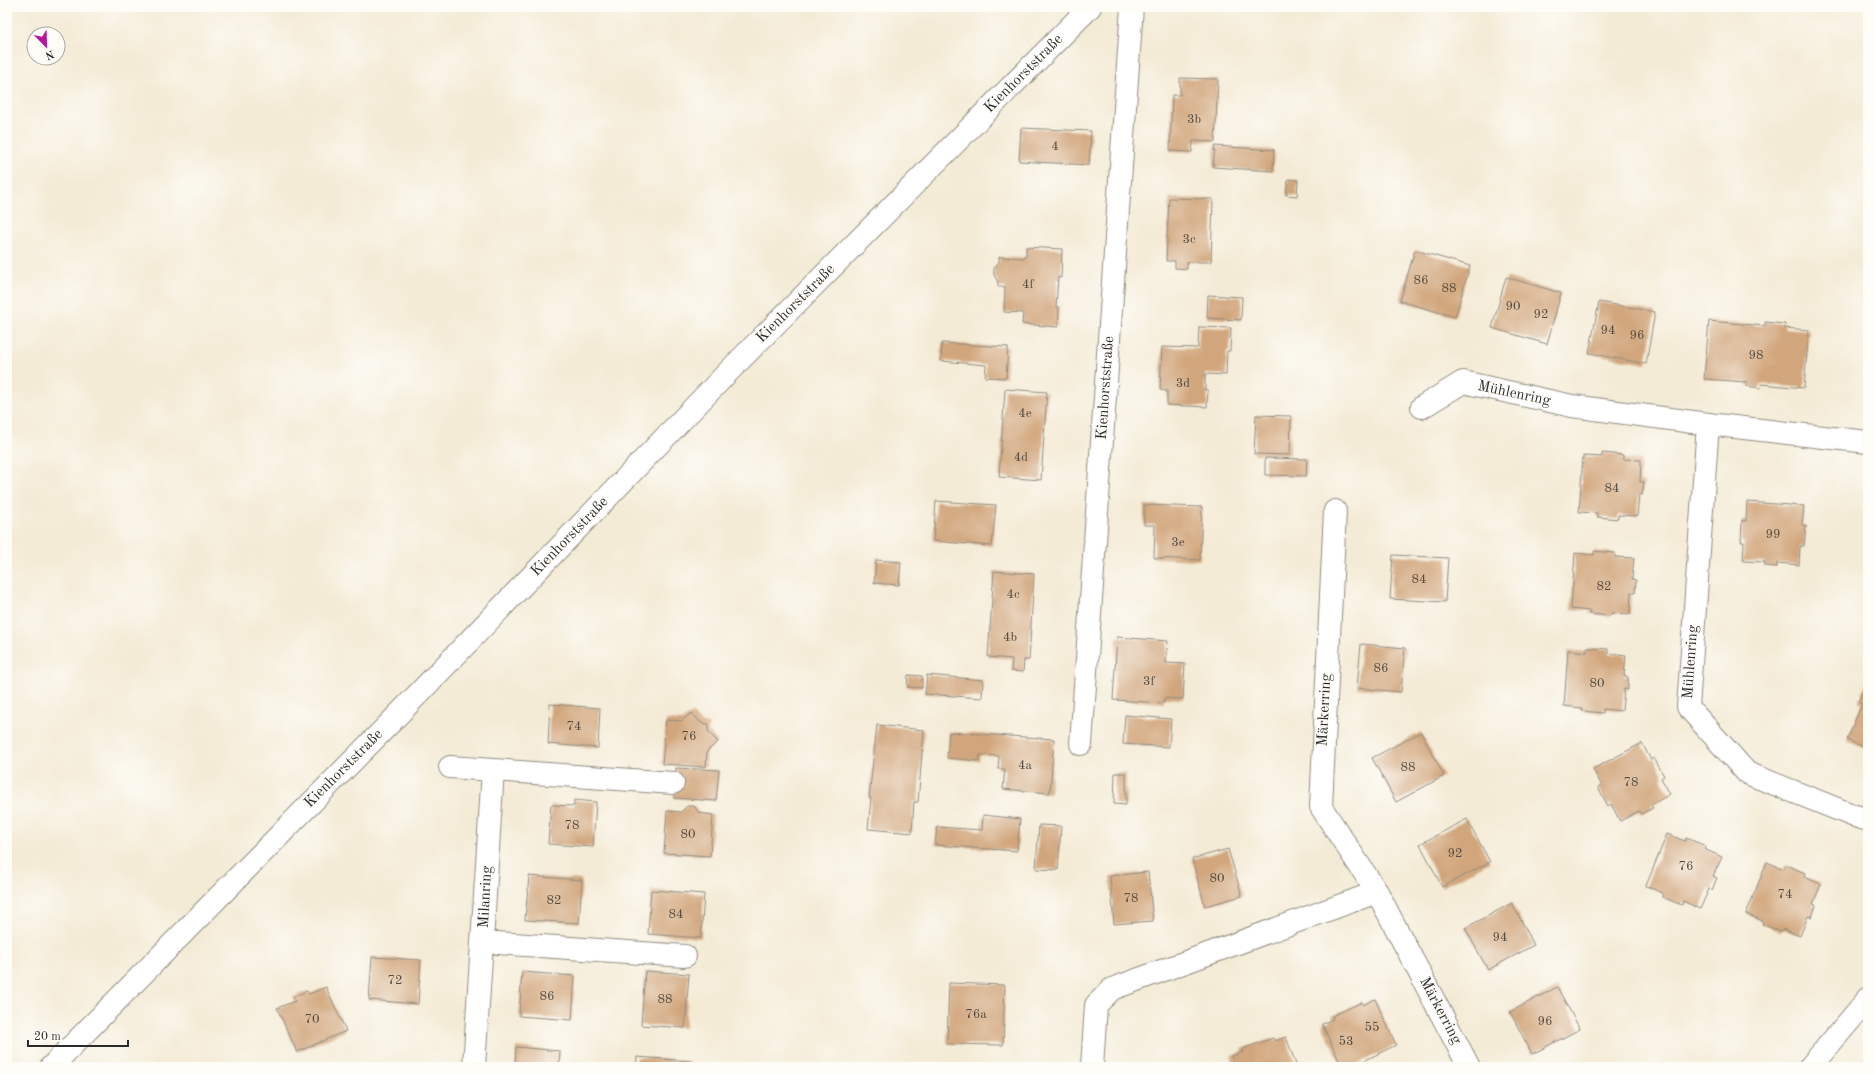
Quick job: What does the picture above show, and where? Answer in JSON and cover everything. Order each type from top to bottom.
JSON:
[{"type":"street","name":"Kienhorststraße","points":[[51,1067],[393,720],[730,370],[1090,7]]},
{"type":"street","name":"Kienhorststraße","points":[[1081,744],[1132,7]]},
{"type":"street","name":"Mühlenring","points":[[1422,407],[1463,382],[1572,406],[1708,424],[1868,442]]},
{"type":"street","name":"Mühlenring","points":[[1708,424],[1688,707],[1747,773],[1868,820]]},
{"type":"street","name":"Märkerring","points":[[1334,511],[1320,807],[1376,892],[1469,1067]]},
{"type":"street","points":[[450,767],[673,783]]},
{"type":"street","name":"Milanring","points":[[474,1067],[493,770]]},
{"type":"street","points":[[1092,1067],[1096,1005],[1112,989],[1376,892]]},
{"type":"street","points":[[483,942],[685,956]]},
{"type":"street","points":[[1810,1067],[1868,999]]},
{"type":"building","points":[[1180,78],[1218,79],[1215,142],[1193,141],[1192,152],[1170,151],[1172,95],[1180,95]]},
{"type":"building","points":[[1021,128],[1091,131],[1089,165],[1019,161]]},
{"type":"building","points":[[1215,146],[1274,150],[1273,171],[1213,167]]},
{"type":"building","points":[[1288,179],[1298,180],[1297,196],[1286,195]]},
{"type":"building","points":[[1169,198],[1213,199],[1211,262],[1187,262],[1187,269],[1175,268],[1175,261],[1166,261]]},
{"type":"building","points":[[1026,247],[1062,249],[1061,278],[1058,277],[1056,307],[1059,307],[1058,327],[1022,324],[1023,313],[1004,312],[1005,287],[998,287],[998,282],[994,275],[994,268],[999,262],[999,257],[1024,258],[1024,256],[1026,256]]},
{"type":"building","points":[[1415,250],[1470,266],[1455,317],[1400,301]]},
{"type":"building","points":[[1506,277],[1561,293],[1547,344],[1492,328]]},
{"type":"building","points":[[1208,295],[1242,297],[1241,320],[1207,318]]},
{"type":"building","points":[[1599,302],[1655,312],[1646,364],[1589,353]]},
{"type":"building","points":[[1709,321],[1765,326],[1765,322],[1785,324],[1784,328],[1809,330],[1804,388],[1761,384],[1760,388],[1746,386],[1747,382],[1704,379]]},
{"type":"building","points":[[1199,327],[1231,328],[1230,351],[1227,351],[1226,375],[1205,374],[1205,390],[1208,390],[1207,407],[1167,405],[1167,391],[1160,390],[1162,347],[1198,348]]},
{"type":"building","points":[[942,343],[1008,347],[1006,378],[985,377],[986,365],[941,361]]},
{"type":"building","points":[[1005,389],[1047,392],[1041,480],[999,477]]},
{"type":"building","points":[[1256,415],[1291,416],[1290,455],[1254,454]]},
{"type":"building","points":[[1602,453],[1623,455],[1623,459],[1641,460],[1640,482],[1644,482],[1642,495],[1639,495],[1637,516],[1618,515],[1618,519],[1597,517],[1597,513],[1579,512],[1583,456],[1602,457]]},
{"type":"building","points":[[1265,458],[1307,459],[1306,476],[1265,475]]},
{"type":"building","points":[[936,501],[996,505],[992,546],[933,541]]},
{"type":"building","points":[[1747,502],[1804,506],[1802,525],[1806,526],[1804,546],[1800,546],[1799,565],[1777,563],[1777,567],[1764,566],[1765,562],[1743,561],[1744,542],[1741,542],[1742,520],[1746,521]]},
{"type":"building","points":[[1144,505],[1202,507],[1200,560],[1154,558],[1155,525],[1144,525]]},
{"type":"building","points":[[1594,551],[1615,553],[1615,557],[1634,558],[1632,579],[1636,580],[1635,593],[1631,592],[1630,614],[1611,613],[1610,616],[1589,614],[1590,611],[1571,609],[1575,553],[1594,555]]},
{"type":"building","points":[[1393,555],[1448,558],[1445,602],[1390,599]]},
{"type":"building","points":[[876,560],[901,562],[899,585],[874,583]]},
{"type":"building","points":[[994,571],[1034,574],[1029,660],[1024,660],[1023,672],[1011,671],[1012,659],[988,657]]},
{"type":"building","points":[[1117,637],[1168,641],[1166,663],[1185,664],[1183,699],[1164,698],[1164,703],[1113,700]]},
{"type":"building","points":[[1361,644],[1405,648],[1401,692],[1357,688]]},
{"type":"building","points":[[1587,648],[1608,649],[1608,653],[1626,655],[1624,676],[1628,677],[1628,690],[1624,689],[1622,711],[1603,709],[1603,713],[1582,711],[1582,708],[1564,706],[1568,650],[1587,652]]},
{"type":"building","points":[[908,675],[922,676],[922,688],[907,687]]},
{"type":"building","points":[[927,675],[983,680],[982,698],[925,694]]},
{"type":"building","points":[[1868,679],[1868,749],[1847,740],[1862,704],[1858,702]]},
{"type":"building","points":[[550,704],[600,708],[598,748],[548,744]]},
{"type":"building","points":[[692,713],[701,723],[709,724],[708,731],[718,742],[707,751],[706,767],[662,764],[666,720],[681,721]]},
{"type":"building","points":[[1125,715],[1171,719],[1169,747],[1123,744]]},
{"type":"building","points":[[877,725],[924,730],[918,802],[914,802],[912,833],[868,829],[871,798],[869,798]]},
{"type":"building","points":[[949,732],[1054,739],[1050,793],[1003,789],[1005,769],[998,769],[999,756],[980,755],[979,761],[947,758]]},
{"type":"building","points":[[1421,732],[1444,776],[1396,802],[1372,758]]},
{"type":"building","points":[[1642,743],[1651,760],[1654,758],[1664,776],[1661,778],[1670,794],[1651,805],[1653,808],[1641,814],[1639,811],[1620,821],[1611,804],[1608,806],[1598,787],[1602,786],[1593,769]]},
{"type":"building","points":[[676,768],[719,770],[716,801],[674,798]]},
{"type":"building","points":[[1115,773],[1126,773],[1126,805],[1114,804]]},
{"type":"building","points":[[574,800],[596,802],[593,847],[548,844],[551,805],[574,806]]},
{"type":"building","points":[[687,806],[694,806],[699,813],[713,815],[710,856],[664,853],[667,811],[681,812]]},
{"type":"building","points":[[983,815],[1020,819],[1017,851],[935,845],[937,827],[982,830]]},
{"type":"building","points":[[1467,819],[1490,862],[1442,887],[1420,844]]},
{"type":"building","points":[[1039,825],[1061,826],[1058,870],[1036,869]]},
{"type":"building","points":[[1667,834],[1685,841],[1686,838],[1706,846],[1704,849],[1722,857],[1713,876],[1717,878],[1712,890],[1709,889],[1700,909],[1683,901],[1682,905],[1662,897],[1663,893],[1646,886]]},
{"type":"building","points":[[1228,849],[1242,896],[1205,906],[1192,859]]},
{"type":"building","points":[[1767,862],[1784,869],[1786,865],[1805,873],[1804,877],[1821,884],[1813,904],[1816,905],[1812,917],[1808,916],[1800,936],[1783,929],[1781,932],[1762,924],[1763,921],[1746,914]]},
{"type":"building","points":[[1148,872],[1153,921],[1114,924],[1110,876]]},
{"type":"building","points":[[529,876],[582,880],[579,923],[525,920]]},
{"type":"building","points":[[651,890],[704,894],[701,938],[648,934]]},
{"type":"building","points":[[1512,903],[1534,945],[1488,970],[1465,928]]},
{"type":"building","points":[[372,957],[421,960],[418,1004],[369,1000]]},
{"type":"building","points":[[645,971],[689,974],[685,1028],[641,1025]]},
{"type":"building","points":[[522,972],[575,976],[572,1020],[519,1016]]},
{"type":"building","points":[[949,983],[1005,985],[1003,1045],[947,1044]]},
{"type":"building","points":[[326,987],[346,1031],[297,1052],[277,1008],[295,1001],[293,997],[307,991],[309,994]]},
{"type":"building","points":[[1557,987],[1580,1029],[1532,1054],[1510,1012]]},
{"type":"building","points":[[1375,999],[1396,1045],[1351,1067],[1342,1067],[1322,1024],[1333,1019],[1332,1016],[1362,1002],[1363,1005]]},
{"type":"building","points":[[1286,1037],[1297,1067],[1235,1067],[1231,1056],[1243,1052],[1242,1049],[1273,1038],[1275,1041]]},
{"type":"building","points":[[516,1047],[560,1051],[559,1067],[515,1067]]},
{"type":"building","points":[[637,1057],[690,1061],[690,1067],[636,1067]]}]
